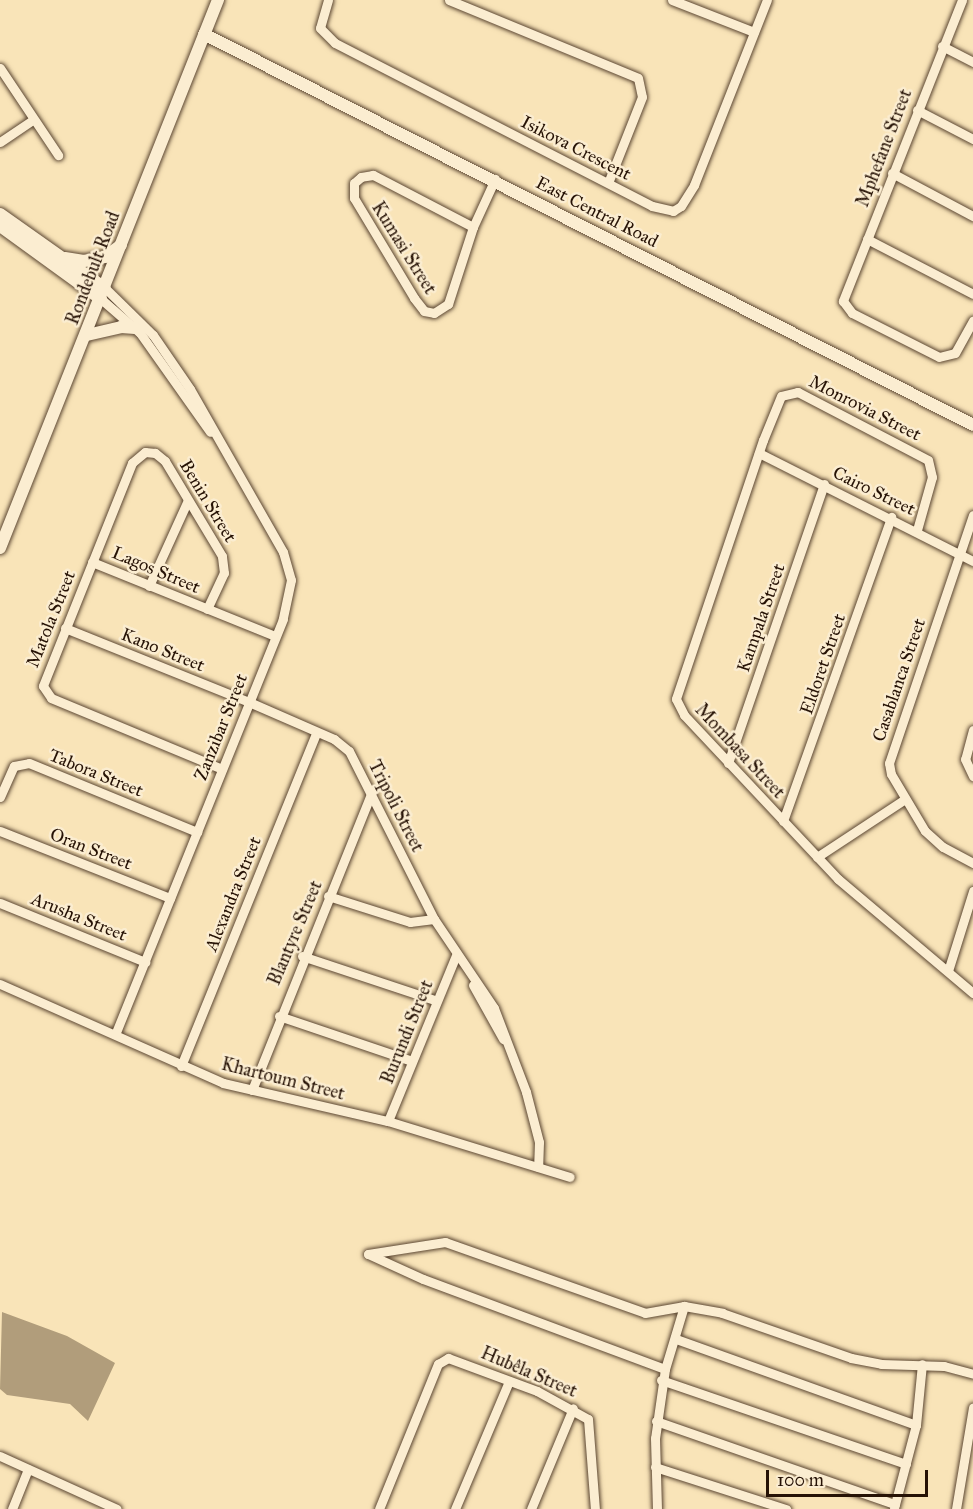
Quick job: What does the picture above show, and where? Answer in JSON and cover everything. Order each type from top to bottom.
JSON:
[{"type":"street","name":"Rondebult Road","points":[[0,548],[87,335],[218,0]]},
{"type":"street","name":"Isikova Crescent","points":[[328,0],[320,28],[335,43],[660,209],[673,211],[681,206],[694,185],[754,33]]},
{"type":"street","points":[[449,0],[638,78],[642,97],[608,183]]},
{"type":"street","points":[[672,0],[754,33],[767,0]]},
{"type":"street","name":"Mphefane Street","points":[[962,0],[867,239],[845,287],[843,301],[847,309],[945,357],[959,348],[973,321]]},
{"type":"street","name":"East Central Road","points":[[204,34],[495,179],[973,425]]},
{"type":"street","points":[[942,46],[973,62]]},
{"type":"street","points":[[0,68],[58,155]]},
{"type":"street","points":[[917,110],[973,139]]},
{"type":"street","points":[[0,142],[33,120]]},
{"type":"street","points":[[892,173],[973,216]]},
{"type":"street","name":"Kumasi Street","points":[[366,174],[373,175],[473,227],[448,304],[434,313],[424,310],[414,298],[354,198],[354,183],[366,174]]},
{"type":"street","points":[[473,227],[495,179]]},
{"type":"street","points":[[0,214],[64,258],[153,335],[216,438]]},
{"type":"street","points":[[0,226],[103,294],[135,328],[216,438]]},
{"type":"street","points":[[867,239],[973,294]]},
{"type":"street","points":[[64,258],[84,261],[105,257],[121,244]]},
{"type":"street","points":[[87,335],[121,327],[135,328]]},
{"type":"street","name":"Monrovia Street","points":[[785,394],[798,392],[811,398],[928,460],[932,477],[917,530]]},
{"type":"street","name":"Mombasa Street","points":[[785,394],[772,411],[675,695],[684,715],[817,857],[973,993]]},
{"type":"street","name":"Zanzibar Street","points":[[114,1034],[290,598],[289,567],[216,438]]},
{"type":"street","name":"Benin Street","points":[[148,452],[165,461],[225,565],[207,609]]},
{"type":"street","name":"Matola Street","points":[[148,452],[132,464],[44,681],[46,695],[222,769]]},
{"type":"street","name":"Cairo Street","points":[[759,453],[917,530],[973,561]]},
{"type":"street","name":"Kampala Street","points":[[728,763],[824,484]]},
{"type":"street","points":[[150,586],[188,500]]},
{"type":"street","name":"Casablanca Street","points":[[973,514],[891,754],[891,774],[929,836],[973,863]]},
{"type":"street","name":"Eldoret Street","points":[[783,821],[891,517]]},
{"type":"street","name":"Lagos Street","points":[[92,562],[275,636]]},
{"type":"street","name":"Kano Street","points":[[65,628],[249,702]]},
{"type":"street","name":"Tripoli Street","points":[[249,702],[316,734],[334,739],[350,752],[372,791],[434,919],[469,974],[484,1011],[506,1043],[526,1092],[539,1142],[538,1167]]},
{"type":"street","points":[[973,730],[965,759],[973,776]]},
{"type":"street","name":"Alexandra Street","points":[[181,1066],[316,734]]},
{"type":"street","name":"Tabora Street","points":[[0,797],[14,766],[29,764],[197,832]]},
{"type":"street","name":"Blantyre Street","points":[[252,1090],[302,956],[372,791]]},
{"type":"street","points":[[817,857],[906,799]]},
{"type":"street","name":"Oran Street","points":[[0,831],[170,898]]},
{"type":"street","points":[[948,971],[973,891]]},
{"type":"street","points":[[328,897],[410,922],[434,919]]},
{"type":"street","name":"Arusha Street","points":[[0,903],[144,962]]},
{"type":"street","name":"Burundi Street","points":[[388,1121],[456,955]]},
{"type":"street","points":[[302,956],[437,1001]]},
{"type":"street","name":"Khartoum Street","points":[[0,984],[181,1066],[252,1090],[388,1121],[570,1177]]},
{"type":"street","points":[[279,1016],[412,1061]]},
{"type":"street","points":[[664,1369],[423,1279],[368,1254],[445,1242],[645,1313],[684,1306],[722,1312],[851,1358],[881,1364],[922,1364],[973,1374]]},
{"type":"street","points":[[657,1509],[656,1421],[661,1380],[676,1339],[684,1306]]},
{"type":"street","points":[[676,1339],[915,1425]]},
{"type":"street","name":"Hubêla Street","points":[[379,1509],[438,1364],[455,1358],[573,1408],[591,1425],[595,1509]]},
{"type":"street","points":[[656,1421],[895,1507],[915,1425],[922,1364]]},
{"type":"street","points":[[661,1380],[906,1464]]},
{"type":"street","points":[[455,1509],[509,1381]]},
{"type":"street","points":[[956,1509],[973,1407]]},
{"type":"street","points":[[531,1509],[573,1408]]},
{"type":"street","points":[[0,1456],[117,1509]]},
{"type":"street","points":[[655,1467],[786,1509]]},
{"type":"street","points":[[12,1509],[28,1469]]},
{"type":"street","points":[[88,1509],[93,1498]]},
{"type":"shaded area","points":[[2,1312],[67,1336],[115,1363],[88,1421],[70,1404],[7,1395],[0,1389]]}]
